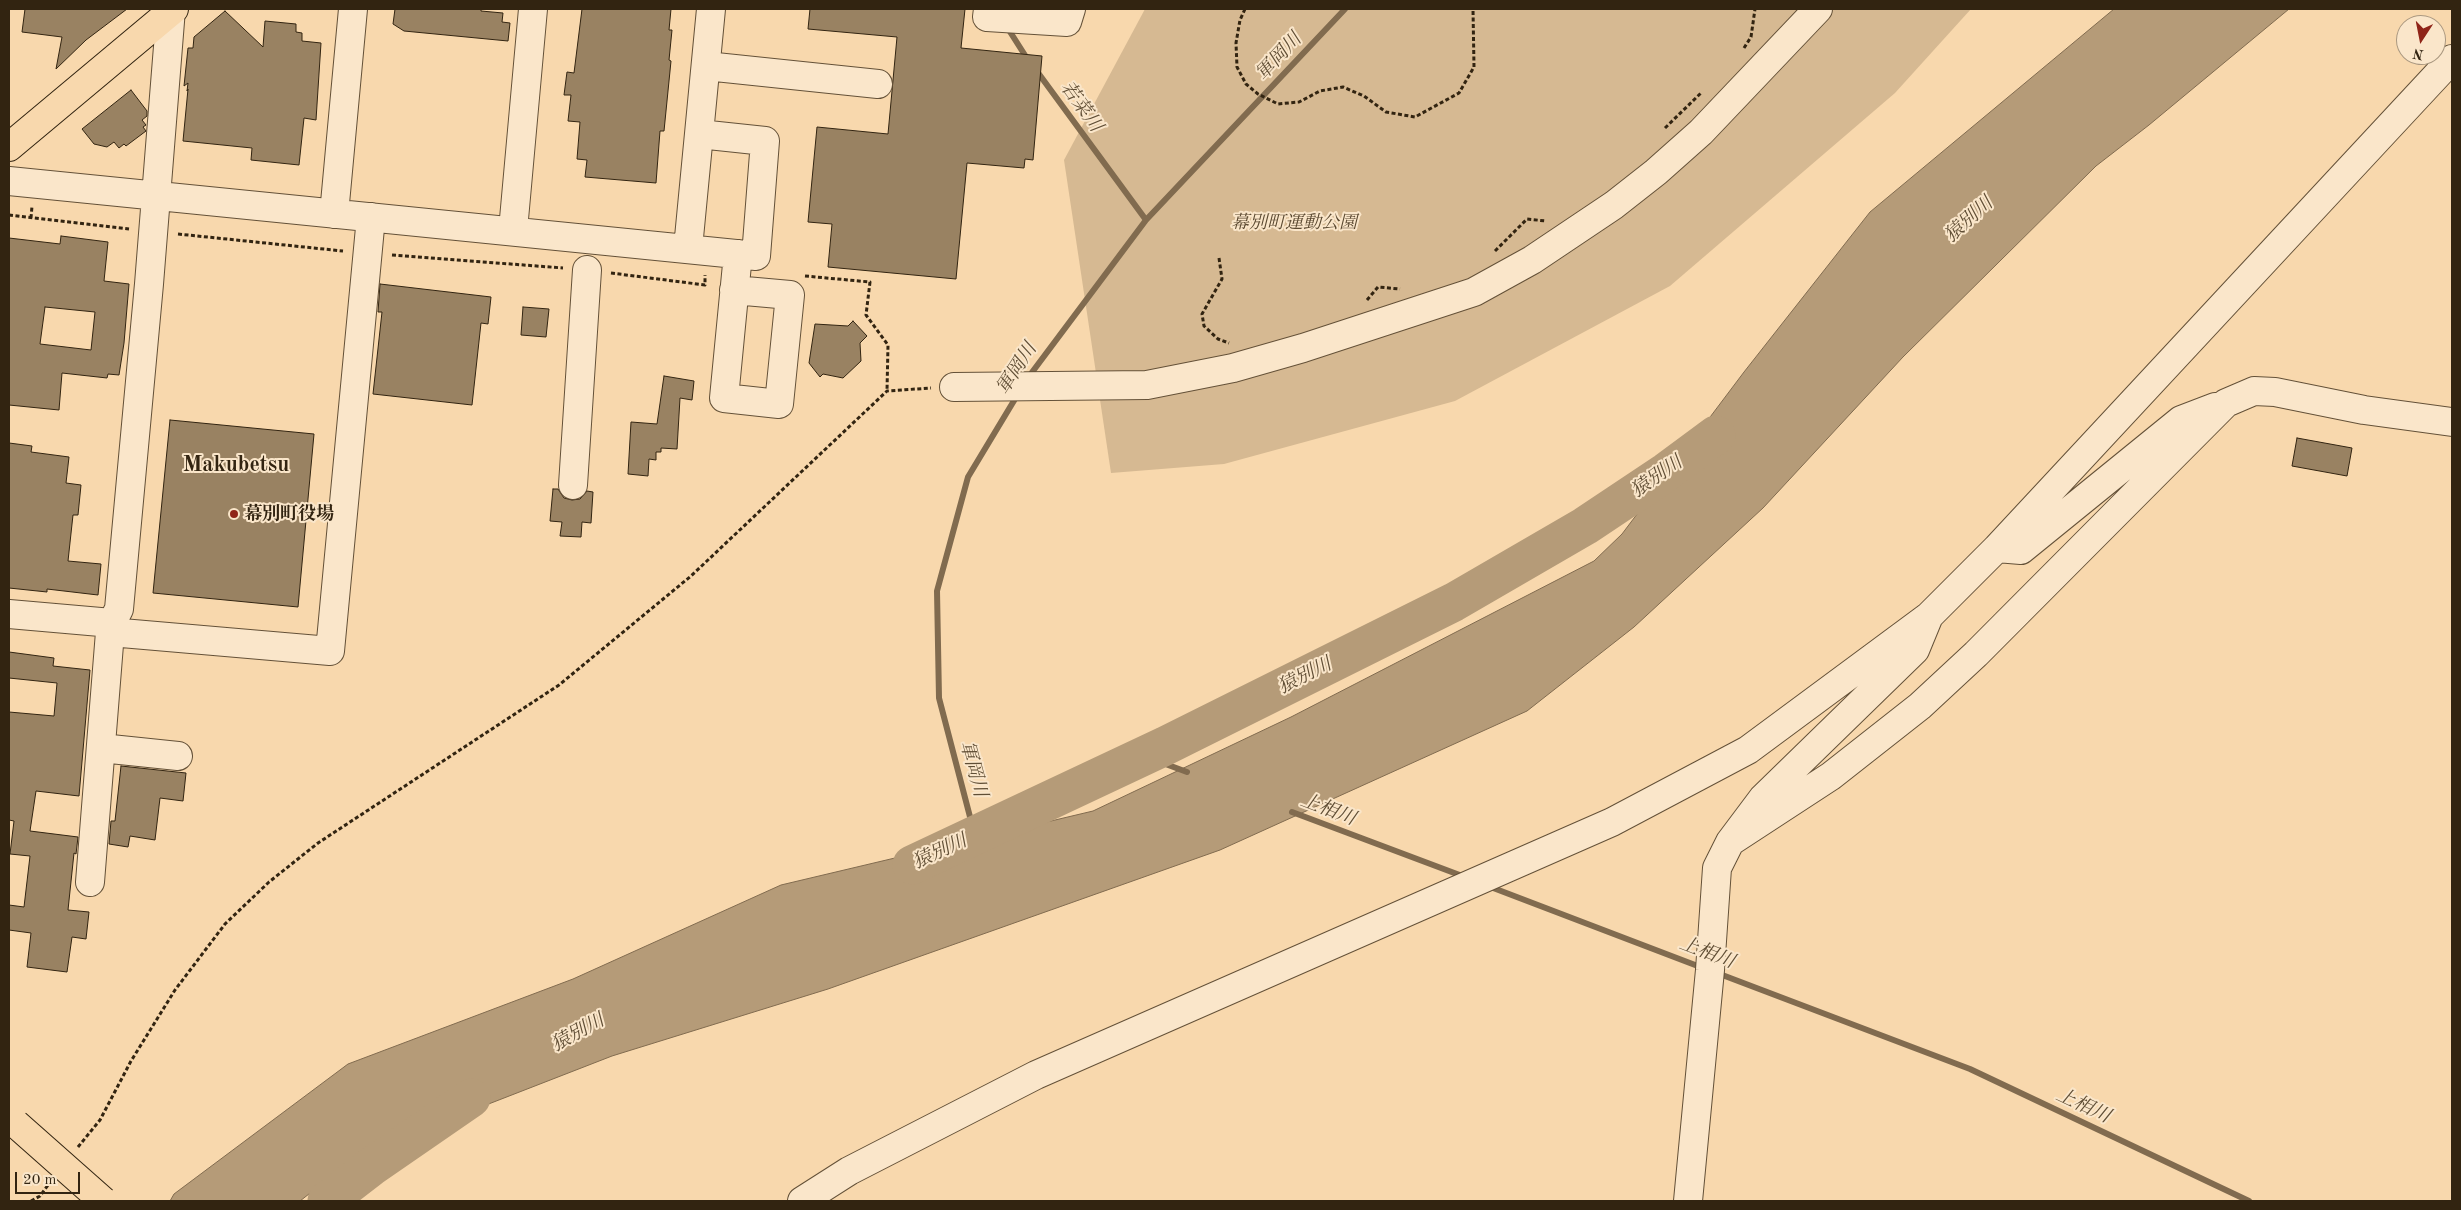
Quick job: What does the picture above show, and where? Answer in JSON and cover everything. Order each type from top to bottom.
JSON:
[{"type":"main road","points":[[9,147],[172,10]]},
{"type":"main road","points":[[16,1124],[103,1201]]},
{"type":"street","points":[[334,214],[353,9]]},
{"type":"street","points":[[512,230],[533,9]]},
{"type":"street","points":[[688,248],[712,9]]},
{"type":"street","points":[[988,9],[987,17],[1067,22],[1072,9]]},
{"type":"street","points":[[954,387],[1147,385],[1233,368],[1304,348],[1474,292],[1532,260],[1614,205],[1656,172],[1701,132],[1818,9]]},
{"type":"street","points":[[90,882],[111,628],[119,609],[154,231],[172,10]]},
{"type":"street","points":[[802,1201],[848,1171],[1036,1075],[1612,822],[1748,750],[1929,616],[1997,548],[2452,59]]},
{"type":"street","points":[[706,66],[878,84]]},
{"type":"street","points":[[9,181],[688,248],[736,271],[756,256],[765,141],[699,134]]},
{"type":"street","points":[[9,614],[111,628],[330,651],[371,217]]},
{"type":"street","points":[[573,485],[587,270]]},
{"type":"street","points":[[1997,548],[2021,550],[2181,420],[2254,391],[2275,392],[2364,410],[2452,422]]},
{"type":"street","points":[[1730,842],[1831,776],[1920,706],[1976,654],[2226,403]]},
{"type":"street","points":[[1688,1201],[1710,970],[1717,868],[1730,842],[1763,798],[1915,650],[1929,616]]},
{"type":"street","points":[[102,748],[178,756]]},
{"type":"path","points":[[1245,9],[1240,20],[1236,43],[1237,67],[1246,84],[1258,94],[1278,104],[1299,102],[1320,91],[1343,87],[1364,96],[1386,112],[1415,117],[1459,93],[1474,67],[1473,9]]},
{"type":"path","points":[[1743,50],[1751,37],[1755,9]]},
{"type":"path","points":[[1664,130],[1707,88]]},
{"type":"path","points":[[9,216],[368,253],[587,270],[705,285],[705,274],[710,268],[736,271]]},
{"type":"path","points":[[1493,252],[1527,219],[1554,221]]},
{"type":"path","points":[[1218,258],[1222,279],[1202,314],[1204,326],[1218,339],[1236,346]]},
{"type":"path","points":[[803,276],[870,282],[866,314],[888,345],[887,391]]},
{"type":"path","points":[[1361,307],[1378,287],[1409,289]]},
{"type":"path","points":[[76,1150],[100,1120],[131,1061],[175,990],[225,924],[269,882],[318,843],[559,684],[691,576],[887,391],[954,387]]},
{"type":"path","points":[[31,1201],[40,1196],[52,1181]]},
{"type":"green space","name":"幕別町運動公園","points":[[1145,9],[1971,9],[1895,93],[1670,286],[1455,401],[1224,464],[1111,473],[1064,160]]},
{"type":"water","points":[[2114,9],[2289,9],[2149,125],[2096,166],[1903,357],[1763,508],[1634,627],[1527,711],[1220,850],[828,989],[612,1056],[360,1154],[300,1201],[170,1201],[174,1194],[348,1064],[573,979],[781,885],[1093,811],[1291,717],[1594,561],[1622,534],[1744,372],[1870,212]]},
{"type":"building","points":[[25,9],[127,9],[86,40],[56,69],[62,37],[22,32]]},
{"type":"building","points":[[395,9],[481,9],[481,11],[503,13],[502,22],[510,23],[508,41],[404,31],[393,24]]},
{"type":"building","points":[[582,9],[671,9],[669,30],[672,30],[669,60],[671,61],[664,131],[660,131],[656,183],[585,177],[587,160],[577,159],[580,122],[568,121],[571,95],[564,95],[567,72],[574,73]]},
{"type":"building","points":[[810,9],[965,9],[961,48],[1042,56],[1033,160],[1025,159],[1024,168],[967,163],[956,279],[828,267],[832,224],[808,222],[817,127],[888,134],[897,37],[808,29]]},
{"type":"building","points":[[225,11],[263,47],[265,21],[296,24],[296,32],[302,33],[302,41],[321,43],[316,120],[304,118],[299,165],[251,160],[252,148],[183,141],[188,89],[187,91],[188,83],[184,86],[188,48],[193,48],[194,37]]},
{"type":"building","points":[[131,90],[147,111],[147,116],[142,120],[146,125],[143,127],[146,131],[126,146],[124,144],[119,148],[114,142],[107,147],[94,144],[82,129]]},
{"type":"building","points":[[61,236],[108,242],[104,281],[129,284],[119,375],[108,374],[107,378],[62,373],[59,410],[9,405],[9,238],[60,244]],"holes":[[[45,307],[95,312],[91,350],[40,344]]]},
{"type":"building","points":[[380,284],[491,297],[488,324],[481,323],[472,405],[373,394],[382,312],[378,312]]},
{"type":"building","points":[[523,307],[549,309],[546,337],[521,335]]},
{"type":"building","points":[[853,321],[867,336],[860,343],[861,361],[843,378],[823,374],[820,377],[809,363],[815,324],[848,326]]},
{"type":"building","points":[[664,376],[694,381],[692,400],[680,398],[677,449],[661,448],[661,452],[656,452],[656,460],[649,459],[648,476],[628,474],[631,422],[657,424]]},
{"type":"building","name":"幕別町役場","points":[[170,420],[314,434],[298,607],[153,593]]},
{"type":"building","points":[[2297,438],[2352,448],[2347,476],[2292,466]]},
{"type":"building","points":[[9,443],[32,446],[31,452],[69,457],[66,483],[81,485],[78,515],[73,515],[68,561],[101,564],[98,595],[47,589],[47,592],[9,588]]},
{"type":"building","points":[[553,489],[558,489],[564,498],[572,500],[580,499],[587,491],[593,492],[591,523],[582,522],[581,537],[560,536],[562,522],[550,521]]},
{"type":"building","points":[[9,652],[54,658],[53,666],[90,670],[79,796],[36,791],[30,831],[78,837],[76,854],[74,853],[68,910],[89,912],[86,939],[72,937],[67,972],[27,967],[31,933],[9,930],[9,905],[24,907],[30,856],[10,854],[14,821],[9,820],[9,712],[54,716],[57,683],[9,678]]},
{"type":"building","points":[[121,766],[186,773],[183,801],[160,798],[155,840],[130,836],[128,847],[109,844],[111,821],[115,821]]},
{"type":"waterway","name":"軍岡川","points":[[1027,379],[1146,220],[1345,9]]},
{"type":"waterway","name":"若菜川","points":[[1007,27],[1028,60]]},
{"type":"waterway","name":"若菜川","points":[[1036,70],[1146,220]]},
{"type":"waterway","name":"軍岡川","points":[[975,836],[939,698],[937,591],[968,477],[1018,394]]},
{"type":"waterway","name":"猿別川","points":[[912,865],[1165,746],[1454,602],[1585,526],[1666,472],[1716,435]]},
{"type":"waterway","name":"上相川","points":[[1144,756],[1187,772]]},
{"type":"waterway","name":"上相川","points":[[1292,812],[1465,877]]},
{"type":"waterway","name":"上相川","points":[[1488,886],[1703,968]]},
{"type":"waterway","name":"上相川","points":[[1717,973],[1970,1069],[2249,1201]]},
{"type":"waterway","name":"猿別川","points":[[327,1201],[371,1167],[471,1098]]},
{"type":"place","name":"幕別町役場","points":[[234,514]]},
{"type":"district","name":"Makubetsu","points":[[236,465]]}]
